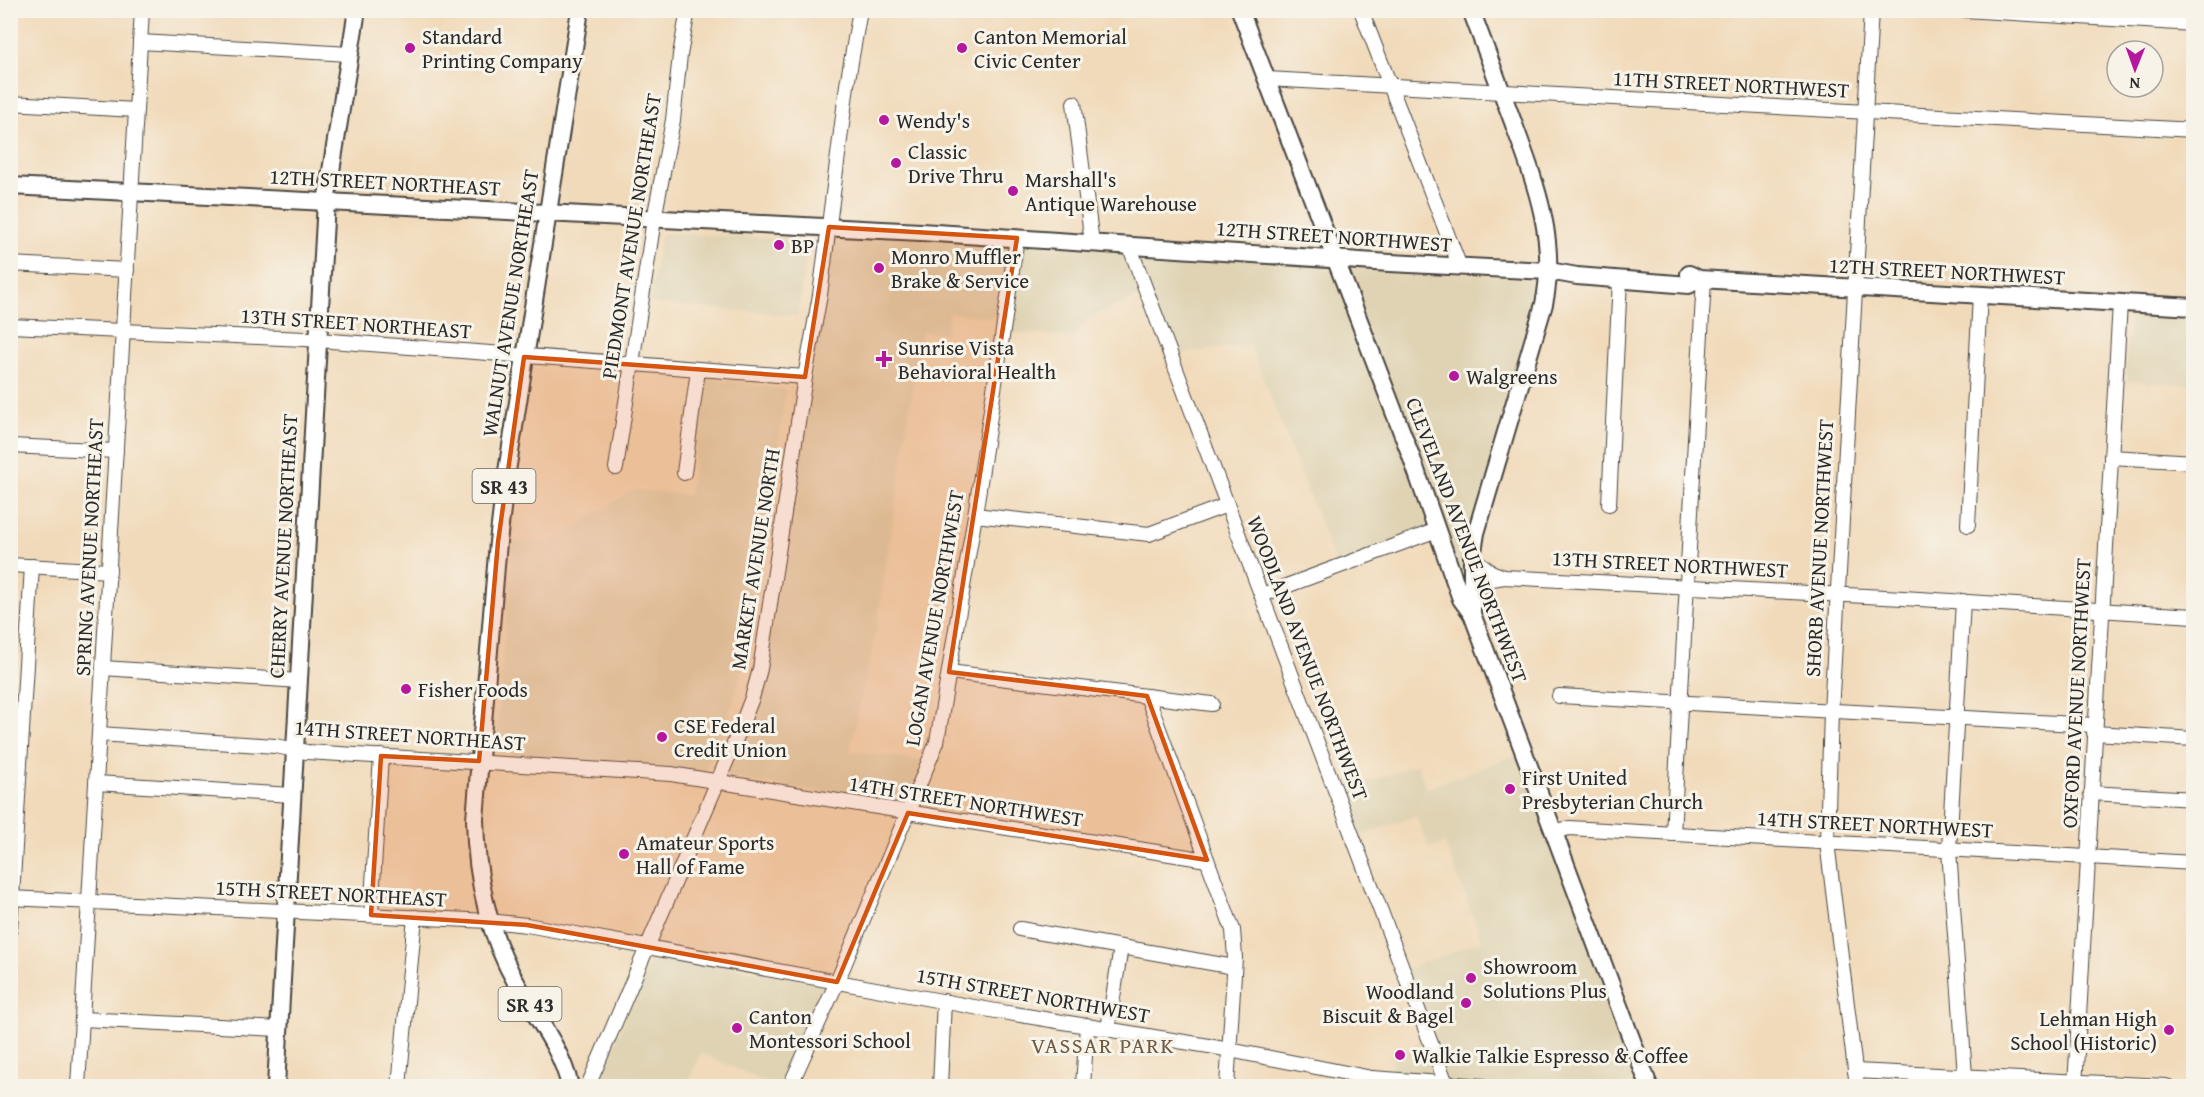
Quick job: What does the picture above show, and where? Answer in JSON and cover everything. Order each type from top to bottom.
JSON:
[{"type":"main road","name":"CHERRY AVENUE NORTHEAST","points":[[276,1086],[326,202],[357,10]]},
{"type":"main road","name":"WALNUT AVENUE NORTHEAST","points":[[570,1086],[559,1053],[515,980],[497,942],[489,921],[481,885],[476,841],[479,761],[498,542],[546,213],[580,10]]},
{"type":"main road","name":"CLEVELAND AVENUE NORTHWEST","points":[[1240,10],[1411,456],[1461,599],[1472,614],[1649,1086]]},
{"type":"main road","points":[[1472,10],[1539,198],[1548,233],[1549,272],[1544,304],[1481,512],[1472,557],[1472,614]]},
{"type":"main road","name":"12TH STREET NORTHEAST","points":[[10,186],[829,227]]},
{"type":"main road","name":"12TH STREET NORTHWEST","points":[[829,227],[1549,272],[1689,285],[1701,279]]},
{"type":"main road","name":"12TH STREET NORTHWEST","points":[[1549,272],[1578,265],[1690,274],[1701,279],[2193,307]]},
{"type":"street","name":"SPRING AVENUE NORTHEAST","points":[[78,1086],[142,10]]},
{"type":"street","name":"PIEDMONT AVENUE NORTHEAST","points":[[616,468],[654,219],[673,120],[680,55],[688,10]]},
{"type":"street","points":[[1361,10],[1460,267]]},
{"type":"street","name":"SHORB AVENUE NORTHWEST","points":[[1857,1086],[1827,842],[1831,712],[1871,10]]},
{"type":"street","points":[[1965,10],[2193,24]]},
{"type":"street","name":"MARKET AVENUE NORTH","points":[[588,1086],[752,698],[764,652],[805,377],[820,294],[848,76],[859,11]]},
{"type":"street","points":[[140,42],[350,54]]},
{"type":"street","name":"11TH STREET NORTHWEST","points":[[1267,79],[2193,130]]},
{"type":"street","points":[[10,103],[136,110]]},
{"type":"street","points":[[1074,103],[1092,243]]},
{"type":"street","name":"LOGAN AVENUE NORTHWEST","points":[[790,1086],[837,982],[937,742],[1012,282],[1017,238]]},
{"type":"street","name":"WOODLAND AVENUE NORTHWEST","points":[[1129,245],[1446,1085]]},
{"type":"street","points":[[10,264],[126,270]]},
{"type":"street","points":[[1609,504],[1620,279]]},
{"type":"street","points":[[1673,834],[1701,279]]},
{"type":"street","points":[[1968,525],[1980,295]]},
{"type":"street","name":"OXFORD AVENUE NORTHWEST","points":[[2075,1084],[2120,303]]},
{"type":"street","name":"13TH STREET NORTHEAST","points":[[10,326],[318,340],[805,377]]},
{"type":"street","points":[[684,473],[698,370]]},
{"type":"street","points":[[10,446],[116,451]]},
{"type":"street","points":[[2111,457],[2193,462]]},
{"type":"street","points":[[975,515],[1149,534],[1227,505]]},
{"type":"street","points":[[1262,595],[1437,530]]},
{"type":"street","name":"13TH STREET NORTHWEST","points":[[1472,557],[1491,572],[1504,577]]},
{"type":"street","points":[[10,565],[109,571]]},
{"type":"street","points":[[10,929],[32,566]]},
{"type":"street","name":"13TH STREET NORTHWEST","points":[[1473,592],[1492,579],[1504,577],[1963,601],[2193,616]]},
{"type":"street","points":[[1963,601],[1949,850],[1965,1076]]},
{"type":"street","points":[[103,668],[299,681]]},
{"type":"street","points":[[949,672],[1212,704]]},
{"type":"street","points":[[1147,696],[1233,930],[1234,967],[1227,1086]]},
{"type":"street","points":[[1559,696],[1957,717],[2193,739]]},
{"type":"street","name":"14TH STREET NORTHEAST","points":[[99,734],[275,746],[307,752],[671,774],[718,781]]},
{"type":"street","points":[[371,915],[381,756]]},
{"type":"street","name":"14TH STREET NORTHWEST","points":[[718,781],[1208,860]]},
{"type":"street","points":[[96,783],[292,795]]},
{"type":"street","points":[[2091,793],[2193,799]]},
{"type":"street","name":"14TH STREET NORTHWEST","points":[[1554,832],[1569,828],[2193,863]]},
{"type":"street","name":"15TH STREET NORTHEAST","points":[[11,898],[489,921],[527,925],[647,948]]},
{"type":"street","points":[[399,1086],[415,917]]},
{"type":"street","points":[[1020,929],[1234,967]]},
{"type":"street","points":[[1108,1029],[1121,947]]},
{"type":"street","name":"15TH STREET NORTHWEST","points":[[647,948],[1229,1050],[1376,1083],[1483,1086]]},
{"type":"street","points":[[940,1086],[944,1001]]},
{"type":"street","points":[[82,1019],[279,1029]]},
{"type":"street","points":[[1083,1086],[1087,1025]]},
{"type":"street","points":[[1855,1071],[2075,1084],[2166,1086]]},
{"type":"highlighted area","points":[[829,227],[1017,238],[949,672],[1147,696],[1207,860],[908,813],[837,982],[527,925],[371,915],[381,756],[479,761],[498,542],[524,357],[805,377]]},
{"type":"shaded area","points":[[834,231],[1543,278],[1466,588],[1441,526],[1336,565],[1250,344],[1165,356],[1143,295],[1089,317],[1074,337],[1009,333],[1009,319],[949,313],[946,333],[922,332],[876,631],[850,751],[924,761],[905,806],[724,777],[760,684]]},
{"type":"shaded area","points":[[668,233],[794,239],[808,248],[797,316],[649,303],[661,235]]},
{"type":"shaded area","points":[[2134,315],[2193,319],[2193,385],[2128,381],[2125,373],[2130,319]]},
{"type":"shaded area","points":[[704,377],[786,390],[754,630],[728,718],[706,769],[703,771],[502,754],[495,748],[513,541],[549,544],[634,489],[689,495]]},
{"type":"shaded area","points":[[1523,752],[1649,1086],[1376,1086],[1377,1079],[1393,1080],[1391,1050],[1414,1048],[1417,1043],[1429,1039],[1403,970],[1482,941],[1445,843],[1429,848],[1416,816],[1354,838],[1337,794],[1417,764],[1426,789]]},
{"type":"shaded area","name":"Canton Montessori School","points":[[654,954],[830,984],[781,1086],[774,1086],[701,1053],[686,1086],[594,1086]]},
{"type":"place","name":"Standard Printing Company","points":[[410,48]]},
{"type":"place","name":"Canton Memorial Civic Center","points":[[962,48]]},
{"type":"place","name":"Wendy's","points":[[884,120]]},
{"type":"place","name":"Classic Drive Thru","points":[[896,163]]},
{"type":"place","name":"Marshall's Antique Warehouse","points":[[1013,191]]},
{"type":"place","name":"BP","points":[[779,245]]},
{"type":"place","name":"Monro Muffler Brake & Service","points":[[879,268]]},
{"type":"place","name":"Sunrise Vista Behavioral Health","points":[[884,359]]},
{"type":"place","name":"Walgreens","points":[[1454,376]]},
{"type":"place","name":"Fisher Foods","points":[[406,689]]},
{"type":"place","name":"CSE Federal Credit Union","points":[[662,737]]},
{"type":"place","name":"First United Presbyterian Church","points":[[1510,789]]},
{"type":"place","name":"Amateur Sports Hall of Fame","points":[[624,854]]},
{"type":"place","name":"Showroom Solutions Plus","points":[[1471,978]]},
{"type":"place","name":"Woodland Biscuit & Bagel","points":[[1466,1003]]},
{"type":"place","name":"Canton Montessori School","points":[[737,1028]]},
{"type":"place","name":"Lehman High School (Historic)","points":[[2169,1030]]},
{"type":"place","name":"Walkie Talkie Espresso & Coffee","points":[[1400,1055]]},
{"type":"district","name":"VASSAR PARK","points":[[1103,1045]]}]
